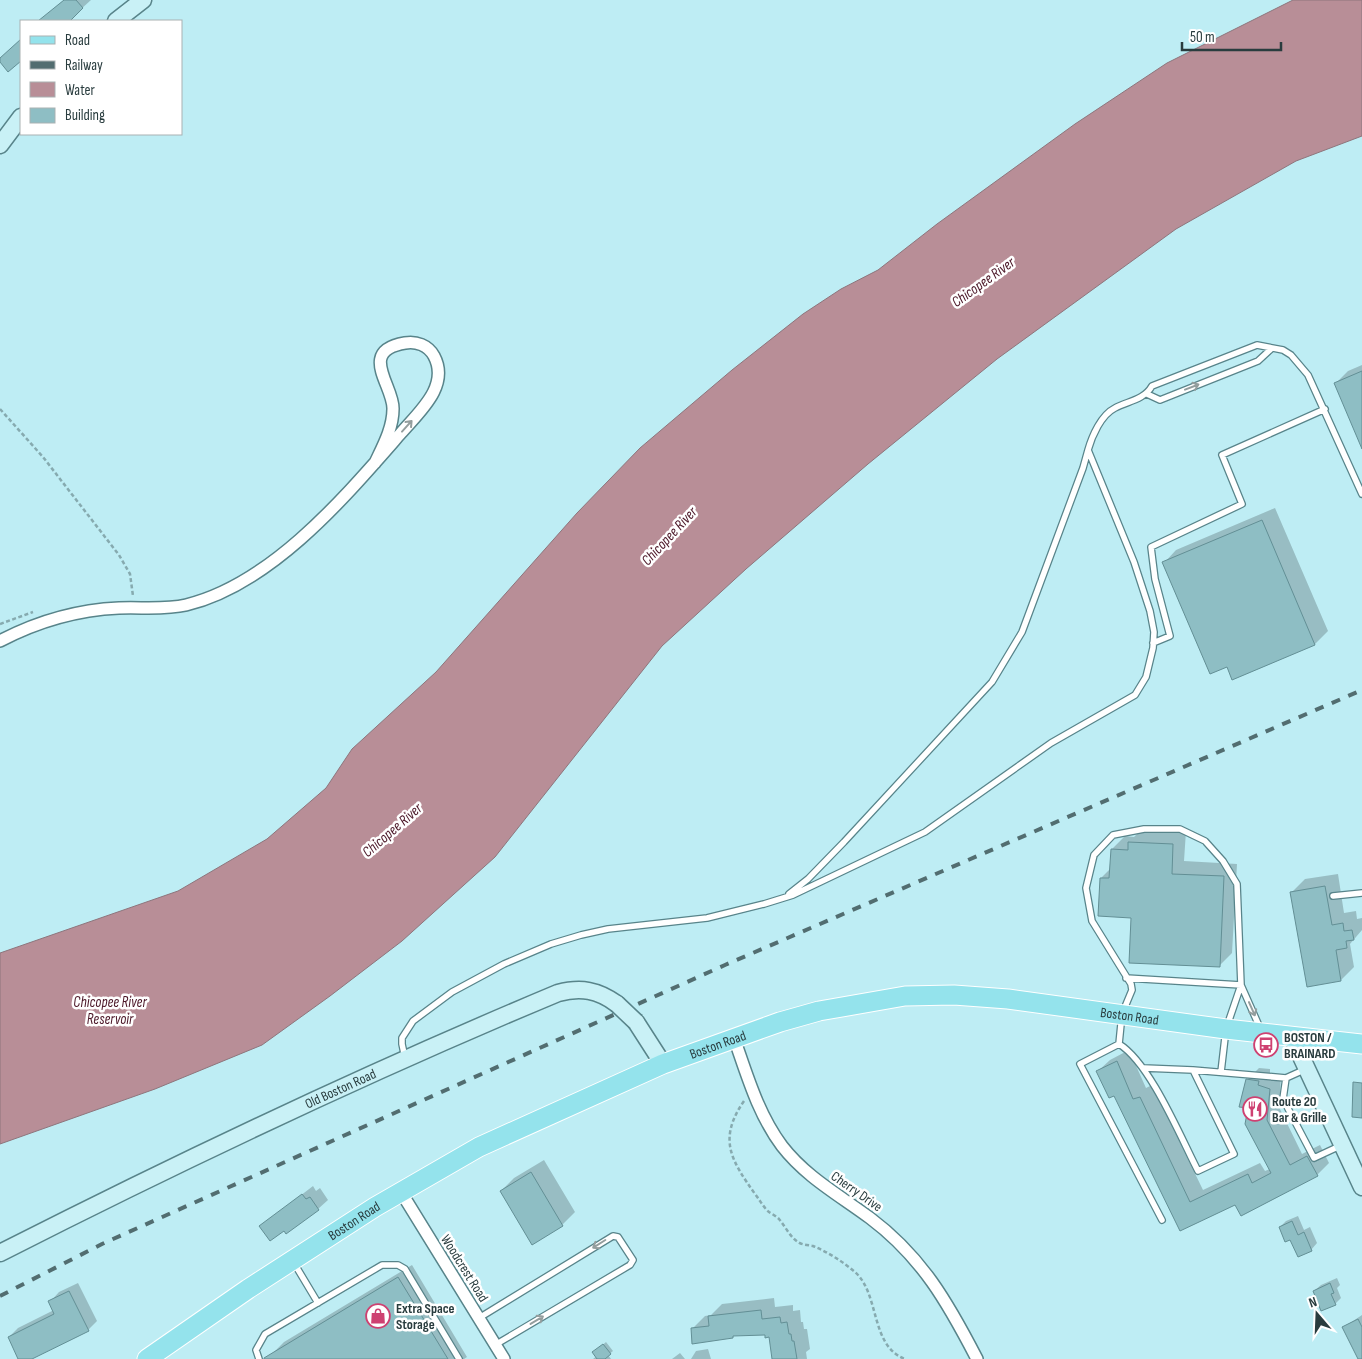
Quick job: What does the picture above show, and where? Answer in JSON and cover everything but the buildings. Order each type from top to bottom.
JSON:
[{"type":"main road","name":"Boston Road","points":[[147,1359],[248,1289],[401,1192],[479,1146],[663,1064],[734,1038],[819,1011],[905,996],[954,995],[1008,999],[1292,1037],[1362,1044]]},
{"type":"street","points":[[117,20],[143,0]]},
{"type":"street","points":[[0,145],[20,117]]},
{"type":"street","points":[[0,641],[30,625],[55,617],[85,611],[186,605],[222,592],[277,559],[305,534],[375,462],[418,413],[437,387],[438,372],[436,360],[431,351],[415,342],[392,347],[383,355],[380,364],[381,374],[392,396],[394,408],[388,433],[375,462]]},
{"type":"street","name":"Old Boston Road","points":[[0,1253],[137,1184],[406,1060],[569,990],[593,991],[617,1004],[649,1038],[663,1064]]},
{"type":"street","points":[[1292,1037],[1362,1187]]},
{"type":"street","name":"Cherry Drive","points":[[734,1038],[752,1090],[770,1128],[796,1162],[812,1177],[871,1218],[914,1257],[948,1303],[978,1359]]},
{"type":"street","name":"Woodcrest Road","points":[[401,1192],[504,1359]]},
{"type":"lane","points":[[783,898],[808,879],[838,848],[992,682],[1022,632],[1080,477],[1088,450],[1098,427],[1113,408],[1147,394],[1152,386],[1257,345],[1283,350],[1291,355],[1308,375],[1325,408],[1362,494]]},
{"type":"lane","points":[[1147,394],[1160,400],[1258,361],[1271,348]]},
{"type":"lane","points":[[1153,643],[1170,636],[1156,579],[1151,547],[1242,504],[1222,455],[1325,408]]},
{"type":"lane","points":[[406,1060],[403,1052],[402,1038],[413,1021],[452,992],[527,953],[581,935],[608,929],[707,918],[783,898],[925,832],[1051,743],[1135,695],[1146,677],[1153,643],[1152,625],[1143,587],[1088,450]]},
{"type":"lane","points":[[1118,1044],[1122,1014],[1132,990],[1092,921],[1086,888],[1094,855],[1113,836],[1144,829],[1180,829],[1205,841],[1223,861],[1237,884],[1241,985],[1262,1033]]},
{"type":"lane","points":[[1333,896],[1362,893]]},
{"type":"lane","points":[[1126,978],[1241,985]]},
{"type":"lane","points":[[1221,1072],[1226,1028],[1241,985]]},
{"type":"lane","points":[[1118,1044],[1130,1050],[1144,1068],[1198,1171],[1234,1154],[1193,1070]]},
{"type":"lane","points":[[1118,1044],[1080,1064],[1162,1220]]},
{"type":"lane","points":[[1144,1068],[1286,1078],[1306,1069]]},
{"type":"lane","points":[[1286,1078],[1283,1099],[1314,1158],[1342,1145]]},
{"type":"lane","points":[[479,1318],[613,1236],[618,1237],[633,1260],[630,1265],[495,1345]]},
{"type":"lane","points":[[293,1262],[318,1302]]},
{"type":"lane","points":[[259,1359],[256,1350],[265,1334],[382,1265],[398,1265],[405,1269],[459,1359]]},
{"type":"path","points":[[0,409],[43,457],[119,555],[130,574],[134,608]]},
{"type":"path","points":[[752,1090],[740,1107],[730,1128],[730,1147],[738,1171],[760,1202],[778,1217],[798,1243],[826,1253],[855,1272],[863,1280],[870,1294],[883,1336],[890,1349],[905,1359]]},
{"type":"water","points":[[1293,0],[1362,0],[1362,136],[1296,161],[1176,229],[997,359],[868,464],[746,569],[662,646],[495,857],[402,941],[330,996],[262,1045],[155,1089],[0,1144],[0,953],[178,891],[267,839],[326,788],[352,749],[436,672],[577,513],[640,448],[732,370],[803,314],[841,289],[878,270],[937,224],[1075,124],[1167,63]]},
{"type":"railway","points":[[0,1296],[102,1244],[725,965],[1362,690]]},
{"type":"place","name":"BOSTON / BRAINARD","points":[[1266,1045]]},
{"type":"place","name":"Route 20 Bar & Grille","points":[[1255,1109]]},
{"type":"place","name":"Extra Space Storage","points":[[378,1316]]},
{"type":"water label","name":"Chicopee River","points":[[983,282]]},
{"type":"water label","name":"Chicopee River","points":[[669,536]]},
{"type":"water label","name":"Chicopee River","points":[[392,830]]},
{"type":"water label","name":"Chicopee River Reservoir","points":[[110,1010]]}]
